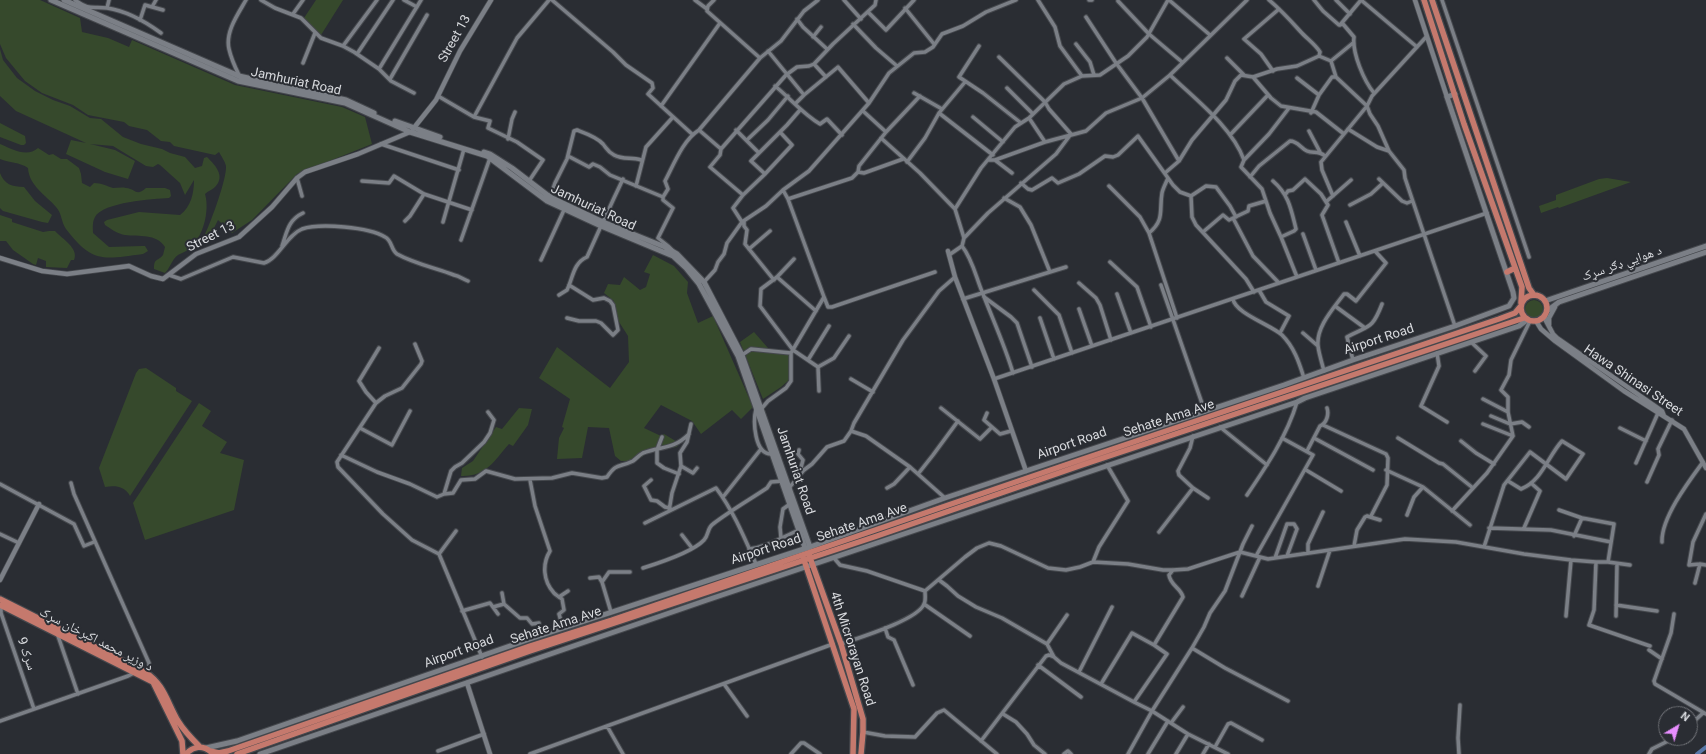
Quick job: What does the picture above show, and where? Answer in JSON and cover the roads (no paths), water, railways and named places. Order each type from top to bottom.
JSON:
[{"type":"main road","name":"Jamhuriat Road","points":[[51,0],[238,81],[344,103],[412,130],[490,154],[550,197],[602,224],[673,256],[686,268],[699,284],[738,356],[789,488],[806,554]]},
{"type":"main road","points":[[1424,0],[1522,287],[1522,315],[1530,320]]},
{"type":"main road","points":[[1432,0],[1529,288],[1534,295]]},
{"type":"main road","name":"Jamhuriat Road","points":[[66,1],[239,76],[346,100],[412,130]]},
{"type":"main road","points":[[1455,94],[1448,97],[1507,272],[1515,268]]},
{"type":"main road","name":"Jamhuriat Road","points":[[464,147],[490,158],[547,201],[564,210],[672,251],[691,267],[704,282],[742,355],[772,454],[806,554]]},
{"type":"main road","name":"د هوايي ډګر سړک","points":[[1545,301],[1706,246]]},
{"type":"main road","points":[[260,754],[809,566],[1519,326],[1530,320],[1544,317],[1547,311],[1559,302],[1706,252]]},
{"type":"main road","name":"Airport Road","points":[[207,750],[563,628],[756,564],[806,554],[945,498],[1205,412],[1502,309],[1512,303],[1514,298],[1507,272]]},
{"type":"main road","points":[[1521,305],[1527,297],[1534,295],[1545,301],[1547,311]]},
{"type":"main road","name":"Sehate Ama Ave","points":[[207,750],[219,753],[228,751],[484,662],[1499,319],[1515,313],[1521,305]]},
{"type":"main road","name":"Airport Road","points":[[237,754],[806,554],[1530,320]]},
{"type":"main road","name":"4th Microrayan Road","points":[[806,554],[854,709],[855,728],[853,754]]},
{"type":"main road","name":"4th Microrayan Road","points":[[809,566],[841,644],[863,718],[861,754]]},
{"type":"main road","name":"د وزیر محمد اکبرخان سړک","points":[[1,602],[58,630],[136,672],[146,675],[156,685],[182,742],[184,754]]},
{"type":"main road","points":[[58,630],[157,681],[179,722],[190,738],[207,750]]},
{"type":"main road","points":[[846,685],[852,683]]},
{"type":"main road","points":[[184,754],[194,748],[207,750]]},
{"type":"street","points":[[75,0],[87,7],[107,8],[140,20],[153,26],[161,33]]},
{"type":"street","points":[[107,8],[109,0]]},
{"type":"street","points":[[152,7],[156,0]]},
{"type":"street","points":[[239,76],[228,48],[228,41],[232,26],[246,0]]},
{"type":"street","points":[[262,0],[270,6],[302,18],[321,38],[343,46],[358,54],[390,79],[414,93]]},
{"type":"street","points":[[270,6],[272,0]]},
{"type":"street","points":[[293,14],[303,0]]},
{"type":"street","points":[[343,46],[377,0]]},
{"type":"street","points":[[358,54],[392,0]]},
{"type":"street","points":[[404,0],[417,7]]},
{"type":"street","points":[[379,69],[421,0]]},
{"type":"street","name":"Street 13","points":[[169,275],[196,254],[239,237],[272,207],[296,178],[305,172],[358,154],[412,130],[438,96],[460,51],[491,0]]},
{"type":"street","points":[[474,117],[517,38],[550,0],[613,52],[626,65],[652,83],[653,88],[648,94],[692,134]]},
{"type":"street","points":[[695,0],[760,58]]},
{"type":"street","points":[[706,9],[714,0]]},
{"type":"street","points":[[663,197],[668,189],[665,181],[676,159],[692,134],[699,130],[760,58],[781,41],[804,11],[818,0]]},
{"type":"street","points":[[844,0],[861,19]]},
{"type":"street","points":[[743,195],[710,167],[720,154],[721,149],[736,130],[786,75],[797,67],[814,64],[827,49],[875,5],[876,0]]},
{"type":"street","points":[[868,12],[886,30],[914,0]]},
{"type":"street","points":[[704,282],[715,270],[718,262],[724,254],[727,243],[743,221],[766,206],[783,190],[809,171],[870,103],[884,80],[897,66],[914,53],[925,52],[942,34],[963,26],[986,12],[1016,0]]},
{"type":"street","points":[[1038,0],[1055,27],[1060,46],[1082,76]]},
{"type":"street","points":[[955,209],[988,160],[1010,132],[1029,118],[1064,84],[1082,76],[1102,74],[1134,51],[1149,34],[1168,0],[1210,35]]},
{"type":"street","points":[[988,160],[995,160],[1045,142],[1086,131],[1106,113],[1142,98],[1170,74],[1247,0]]},
{"type":"street","points":[[1269,0],[1317,48],[1320,52],[1319,56]]},
{"type":"street","points":[[1314,0],[1339,25],[1343,24],[1354,37],[1353,43],[1368,85],[1374,93]]},
{"type":"street","points":[[1336,0],[1350,14]]},
{"type":"street","points":[[1339,25],[1361,0],[1417,47]]},
{"type":"street","points":[[1415,0],[1448,97]]},
{"type":"street","points":[[1442,0],[1529,257]]},
{"type":"street","points":[[1118,1],[1149,34],[1182,62]]},
{"type":"street","points":[[140,20],[145,5],[163,10]]},
{"type":"street","points":[[905,8],[934,44]]},
{"type":"street","points":[[1273,71],[1261,54],[1244,39],[1279,9]]},
{"type":"street","points":[[390,79],[427,15]]},
{"type":"street","points":[[1086,17],[1116,63],[1142,98],[1179,161]]},
{"type":"street","points":[[797,19],[813,37],[827,49]]},
{"type":"street","points":[[661,106],[720,23]]},
{"type":"street","points":[[853,24],[876,48],[897,66]]},
{"type":"street","points":[[813,37],[822,27]]},
{"type":"street","points":[[303,63],[315,33]]},
{"type":"street","points":[[1333,196],[1322,170],[1321,162],[1367,106],[1374,93],[1427,36]]},
{"type":"street","points":[[1331,61],[1353,43]]},
{"type":"street","points":[[1076,44],[1090,62],[1094,75]]},
{"type":"street","points":[[979,46],[959,77],[983,93],[1021,123]]},
{"type":"street","points":[[768,51],[786,75],[804,95]]},
{"type":"street","points":[[1227,58],[1244,75],[1253,77],[1298,66],[1319,56],[1331,61]]},
{"type":"street","points":[[999,57],[1045,102],[1049,109],[1071,134]]},
{"type":"street","points":[[1331,61],[1336,77],[1367,106],[1390,151],[1404,170],[1423,235],[1455,326]]},
{"type":"street","points":[[814,64],[826,77]]},
{"type":"street","points":[[795,104],[838,67],[870,103]]},
{"type":"street","points":[[1170,74],[1213,116],[1230,135],[1241,152],[1244,160]]},
{"type":"street","points":[[1165,173],[1179,161],[1192,140],[1226,100],[1235,81],[1241,75],[1244,75]]},
{"type":"street","points":[[1253,77],[1268,95],[1281,106],[1310,113],[1316,112],[1344,134]]},
{"type":"street","points":[[1310,113],[1319,95],[1332,77],[1336,77]]},
{"type":"street","points":[[1297,78],[1319,95]]},
{"type":"street","points":[[907,162],[925,138],[939,113],[965,82]]},
{"type":"street","points":[[775,86],[788,96],[800,110],[820,124],[827,119],[842,135]]},
{"type":"street","points":[[1008,88],[1033,114]]},
{"type":"street","points":[[914,93],[942,109]]},
{"type":"street","points":[[1230,135],[1268,95]]},
{"type":"street","points":[[438,96],[474,117],[490,121],[488,128],[516,142],[543,160],[529,181]]},
{"type":"street","points":[[747,140],[768,120],[788,96]]},
{"type":"street","points":[[788,198],[852,178],[858,172],[859,166],[881,138],[920,96]]},
{"type":"street","points":[[1289,108],[1269,134],[1244,160],[1241,168],[1262,190],[1297,277]]},
{"type":"street","points":[[765,174],[751,161],[800,110]]},
{"type":"street","points":[[863,111],[886,132]]},
{"type":"street","points":[[508,139],[515,112]]},
{"type":"street","points":[[939,113],[993,155]]},
{"type":"street","points":[[636,186],[646,147],[673,117]]},
{"type":"street","points":[[973,117],[1003,142]]},
{"type":"street","points":[[1029,118],[1045,142]]},
{"type":"street","points":[[1348,129],[1377,147],[1390,151]]},
{"type":"street","points":[[550,197],[568,156],[574,131],[577,130],[602,143],[607,152],[615,156],[624,159],[629,157],[642,160]]},
{"type":"street","points":[[699,130],[721,149]]},
{"type":"street","points":[[736,130],[759,153]]},
{"type":"street","points":[[1309,131],[1320,152],[1325,156]]},
{"type":"street","points":[[780,132],[792,145],[743,195],[733,208],[743,221],[747,230],[745,242],[748,249],[775,278],[816,311]]},
{"type":"street","points":[[1026,471],[994,379],[955,277],[948,253],[962,246],[964,238],[1004,198],[1056,154],[1071,134]]},
{"type":"street","points":[[1021,183],[1028,189],[1032,190],[1052,178],[1058,183],[1079,174],[1105,156],[1118,155],[1138,136],[1180,192],[1191,196]]},
{"type":"street","points":[[881,138],[955,209],[964,238]]},
{"type":"street","points":[[1250,177],[1259,166],[1290,141],[1296,142],[1307,151],[1320,152]]},
{"type":"street","points":[[380,144],[396,148],[429,161],[459,170]]},
{"type":"street","points":[[443,222],[459,170],[464,147]]},
{"type":"street","points":[[568,156],[589,167],[593,164],[597,165],[610,175],[624,179],[636,186],[663,197],[663,200],[673,208],[658,238],[672,251]]},
{"type":"street","points":[[462,240],[490,158]]},
{"type":"street","points":[[858,172],[864,173],[903,159]]},
{"type":"street","points":[[995,160],[1012,173]]},
{"type":"street","points":[[362,181],[389,183],[394,176],[424,194],[472,210]]},
{"type":"street","points":[[296,178],[302,196]]},
{"type":"street","points":[[1149,233],[1157,226],[1160,220],[1162,192],[1168,178]]},
{"type":"street","points":[[559,295],[567,290],[570,279],[580,260],[587,257],[624,179]]},
{"type":"street","points":[[1285,195],[1288,191],[1293,190],[1305,179],[1326,201],[1328,205],[1322,215],[1339,263]]},
{"type":"street","points":[[1379,179],[1402,201],[1407,203],[1412,201]]},
{"type":"street","points":[[1326,201],[1351,180]]},
{"type":"street","points":[[1273,181],[1283,190],[1292,209],[1296,229],[1281,237]]},
{"type":"street","points":[[1350,205],[1371,194],[1383,183]]},
{"type":"street","points":[[1109,186],[1140,217],[1149,233],[1205,412]]},
{"type":"street","points":[[1191,196],[1206,186],[1216,187],[1230,206],[1252,256],[1279,283]]},
{"type":"street","points":[[783,190],[788,198],[828,307],[832,307],[936,272]]},
{"type":"street","points":[[405,221],[410,216],[424,194]]},
{"type":"street","points":[[1191,196],[1192,217],[1196,225],[1246,279],[1254,292]]},
{"type":"street","points":[[1004,198],[1020,207],[1031,225],[1050,272]]},
{"type":"street","points":[[1203,232],[1223,215],[1229,220],[1248,211],[1249,206],[1266,201]]},
{"type":"street","points":[[541,260],[564,210]]},
{"type":"street","points":[[282,247],[286,229],[294,219],[303,213]]},
{"type":"street","points":[[994,379],[1487,213]]},
{"type":"street","points":[[1346,222],[1360,256]]},
{"type":"street","points":[[0,258],[42,272],[67,274],[129,266],[156,278],[163,279],[169,275],[181,279],[233,257],[264,264],[272,259],[282,247],[303,229],[323,226],[363,229],[386,237],[396,253],[421,264],[457,275],[468,281]]},
{"type":"street","points":[[748,249],[770,231]]},
{"type":"street","points":[[1303,234],[1316,270]]},
{"type":"street","points":[[962,246],[969,255],[983,295],[1002,338],[1013,373]]},
{"type":"street","points":[[1324,371],[1318,346],[1319,334],[1322,326],[1345,294],[1356,301],[1386,263],[1375,251]]},
{"type":"street","points":[[794,259],[775,278],[761,289],[760,306],[792,351],[818,367]]},
{"type":"street","points":[[1110,262],[1128,277],[1137,287],[1151,327]]},
{"type":"street","points":[[963,298],[983,295],[1066,267]]},
{"type":"street","points":[[789,488],[804,470],[812,464],[827,447],[844,441],[852,431],[854,423],[895,352],[938,291],[955,277]]},
{"type":"street","points":[[1079,283],[1096,298],[1100,305],[1111,340]]},
{"type":"street","points":[[568,318],[579,321],[596,321],[601,323],[613,335],[618,330],[613,305],[610,301],[604,298],[593,300],[569,285]]},
{"type":"street","points":[[1161,285],[1175,319]]},
{"type":"street","points":[[1034,290],[1060,315],[1072,353]]},
{"type":"street","points":[[1260,290],[1266,302],[1289,316],[1280,333]]},
{"type":"street","points":[[1117,294],[1131,334]]},
{"type":"street","points":[[983,295],[1011,316],[1017,323],[1032,366]]},
{"type":"street","points":[[1550,329],[1549,318],[1554,308],[1559,303],[1576,296]]},
{"type":"street","points":[[772,454],[766,454],[761,449],[756,433],[754,419],[759,408],[786,388],[791,381],[792,351],[824,297]]},
{"type":"street","points":[[1233,299],[1233,301],[1245,312],[1280,333],[1296,356],[1304,378]]},
{"type":"street","points":[[1353,360],[1347,337],[1369,327],[1377,318],[1382,304]]},
{"type":"street","points":[[1335,306],[1365,328]]},
{"type":"street","points":[[1079,309],[1092,346]]},
{"type":"street","points":[[1544,317],[1550,329],[1557,338],[1662,411],[1664,416]]},
{"type":"street","points":[[1040,318],[1054,359]]},
{"type":"street","points":[[1452,511],[1494,464],[1513,436],[1508,412],[1508,397],[1501,390],[1510,375],[1511,360],[1530,320]]},
{"type":"street","name":"Hawa Shinasi Street","points":[[1530,320],[1555,341],[1624,391],[1684,429],[1706,468]]},
{"type":"street","points":[[808,360],[829,326]]},
{"type":"street","points":[[1303,333],[1318,346]]},
{"type":"street","points":[[818,367],[834,358],[849,336]]},
{"type":"street","points":[[1471,342],[1486,356],[1475,371]]},
{"type":"street","points":[[415,344],[421,364],[402,388],[385,396],[376,403],[337,462],[338,467],[383,514],[412,540],[439,554],[484,662]]},
{"type":"street","points":[[376,403],[359,382],[379,348]]},
{"type":"street","points":[[742,355],[751,349],[792,351]]},
{"type":"street","points":[[1437,353],[1439,366],[1421,406],[1446,422]]},
{"type":"street","points":[[818,367],[819,390]]},
{"type":"street","points":[[851,379],[873,392]]},
{"type":"street","points":[[1483,399],[1508,412]]},
{"type":"street","points":[[1246,495],[1267,465],[1282,438],[1297,402]]},
{"type":"street","points":[[941,408],[980,439],[992,427]]},
{"type":"street","points":[[1307,451],[1320,426],[1323,425],[1329,414],[1327,408]]},
{"type":"street","points":[[360,428],[392,445],[410,411]]},
{"type":"street","points":[[444,494],[451,471],[454,467],[462,463],[484,442],[490,433],[494,420],[488,412]]},
{"type":"street","points":[[987,413],[984,420],[1000,434],[1011,431]]},
{"type":"street","points":[[1636,463],[1658,413]]},
{"type":"street","points":[[1491,416],[1510,424],[1522,422],[1529,427]]},
{"type":"street","points":[[1647,482],[1659,455],[1658,449],[1672,420]]},
{"type":"street","points":[[918,474],[958,421]]},
{"type":"street","points":[[670,510],[672,493],[681,466],[680,453],[687,442],[691,424]]},
{"type":"street","points":[[1483,424],[1513,436]]},
{"type":"street","points":[[1323,425],[1386,454],[1388,458],[1386,470],[1387,485],[1371,516]]},
{"type":"street","points":[[1220,427],[1267,465]]},
{"type":"street","points":[[1620,428],[1646,441]]},
{"type":"street","points":[[852,431],[866,436],[910,467],[945,498]]},
{"type":"street","points":[[341,456],[376,472],[410,484],[430,495],[437,497],[444,494],[453,493],[461,480],[475,479],[486,471],[515,480],[529,478],[530,480],[552,478],[572,473],[602,478],[607,477],[614,467],[633,461],[642,454],[680,443],[689,434]]},
{"type":"street","points":[[1193,436],[1190,448],[1178,471],[1179,475],[1193,488],[1208,498]]},
{"type":"street","points":[[662,437],[657,450],[657,463],[678,474]]},
{"type":"street","points":[[1242,596],[1258,557],[1313,455],[1282,438]]},
{"type":"street","points":[[1314,438],[1373,470]]},
{"type":"street","points":[[1398,438],[1443,464],[1473,488]]},
{"type":"street","points":[[1461,440],[1476,453],[1494,464]]},
{"type":"street","points":[[1484,547],[1489,528],[1497,508],[1500,493],[1504,485],[1530,452],[1546,464],[1566,479],[1583,454],[1562,441],[1546,464],[1540,475],[1531,483],[1522,489],[1508,481]]},
{"type":"street","points":[[723,497],[761,449]]},
{"type":"street","points":[[798,478],[803,460],[798,454],[799,450]]},
{"type":"street","points":[[1662,542],[1663,529],[1668,516],[1703,462]]},
{"type":"street","points":[[1093,562],[1099,547],[1128,501],[1107,465]]},
{"type":"street","points":[[681,466],[693,473],[697,468]]},
{"type":"street","points":[[887,488],[894,484],[910,467]]},
{"type":"street","points":[[1306,470],[1341,490]]},
{"type":"street","points":[[1386,470],[1423,487],[1470,525]]},
{"type":"street","points":[[530,480],[535,506],[550,551],[546,558],[545,578],[554,593],[562,599],[564,610],[559,614],[563,628]]},
{"type":"street","points":[[651,480],[644,486],[651,500],[657,501],[670,510]]},
{"type":"street","points":[[643,568],[666,560],[692,548],[704,540],[710,526],[767,488],[771,482],[782,481]]},
{"type":"street","points":[[71,483],[74,494],[94,542],[149,663],[146,675]]},
{"type":"street","points":[[1524,528],[1540,491],[1531,483]]},
{"type":"street","points":[[0,484],[74,524],[84,546],[94,542]]},
{"type":"street","points":[[1407,515],[1414,497],[1423,487]]},
{"type":"street","points":[[645,523],[715,488],[723,497],[756,564]]},
{"type":"street","points":[[1159,532],[1193,488]]},
{"type":"street","points":[[0,580],[38,504]]},
{"type":"street","points":[[780,538],[783,509],[790,504]]},
{"type":"street","points":[[1559,510],[1582,518],[1614,524],[1608,562]]},
{"type":"street","points":[[1308,553],[1308,544],[1322,512]]},
{"type":"street","points":[[1706,514],[1693,542],[1689,565],[1706,565]]},
{"type":"street","points":[[1354,546],[1357,530],[1365,517],[1371,516],[1380,520]]},
{"type":"street","points":[[1574,536],[1582,518]]},
{"type":"street","points":[[1275,558],[1287,524],[1289,523],[1294,524],[1297,528],[1288,556]]},
{"type":"street","points":[[1128,754],[1152,710],[1192,648],[1210,613],[1224,591],[1242,544],[1252,526]]},
{"type":"street","points":[[1489,528],[1551,530],[1574,536],[1611,542]]},
{"type":"street","points":[[749,549],[773,544],[780,538],[799,530]]},
{"type":"street","points":[[439,554],[456,531]]},
{"type":"street","points":[[0,534],[19,543]]},
{"type":"street","points":[[682,535],[692,548]]},
{"type":"street","points":[[841,644],[885,628],[914,615],[924,604],[925,591],[965,557],[977,548],[988,543],[1001,546],[1048,568],[1066,570],[1093,562],[1128,564],[1163,570],[1188,569],[1240,552],[1268,559],[1405,539],[1456,542],[1571,560],[1630,565]]},
{"type":"street","points":[[1318,586],[1330,550]]},
{"type":"street","points":[[834,558],[840,565],[867,571],[925,591]]},
{"type":"street","points":[[1566,616],[1571,560]]},
{"type":"street","points":[[1596,562],[1594,610],[1589,625],[1649,648],[1662,659]]},
{"type":"street","points":[[1616,616],[1617,564]]},
{"type":"street","points":[[1695,583],[1700,564]]},
{"type":"street","points":[[1154,645],[1183,598],[1182,594],[1170,581],[1169,575],[1173,570]]},
{"type":"street","points":[[602,582],[609,572],[630,572]]},
{"type":"street","points":[[590,578],[599,577],[602,582],[611,612]]},
{"type":"street","points":[[939,580],[948,586],[958,596],[976,607],[1002,618],[1047,644],[1054,657],[1060,663],[1152,710],[1188,734],[1228,754]]},
{"type":"street","points":[[559,597],[568,591]]},
{"type":"street","points":[[502,593],[504,604],[521,619],[528,618],[532,624],[538,623]]},
{"type":"street","name":"سرک 9","points":[[1,602],[1,613],[34,709]]},
{"type":"street","points":[[462,611],[490,603],[498,614]]},
{"type":"street","points":[[493,607],[504,604]]},
{"type":"street","points":[[924,604],[970,636]]},
{"type":"street","points":[[1616,605],[1657,611]]},
{"type":"street","points":[[1079,672],[1112,607]]},
{"type":"street","points":[[1674,614],[1671,633],[1654,681],[1655,684],[1705,713]]},
{"type":"street","points":[[1047,644],[1068,615]]},
{"type":"street","points":[[885,628],[888,637],[894,640],[913,685]]},
{"type":"street","points":[[58,630],[78,694]]},
{"type":"street","points":[[1101,684],[1132,634],[1154,645],[1167,654],[1134,702]]},
{"type":"street","points":[[530,754],[833,644]]},
{"type":"street","points":[[1192,648],[1225,668],[1288,701]]},
{"type":"street","points":[[981,741],[1038,665],[1048,655],[1054,657]]},
{"type":"street","points":[[1038,665],[1081,696]]},
{"type":"street","points":[[0,721],[136,672]]},
{"type":"street","points":[[467,683],[490,754]]},
{"type":"street","points":[[724,684],[747,716]]},
{"type":"street","points":[[1460,705],[1458,738],[1460,754]]},
{"type":"street","points":[[1148,754],[1170,722],[1183,707]]},
{"type":"street","points":[[863,732],[885,736],[916,737],[937,713],[944,710],[997,754]]},
{"type":"street","points":[[1002,714],[1016,722],[1027,734],[1034,745],[1045,754]]},
{"type":"street","points":[[1215,747],[1228,724],[1231,723],[1262,740]]},
{"type":"street","points":[[607,726],[623,754]]},
{"type":"street","points":[[438,751],[484,734]]},
{"type":"street","points":[[1176,754],[1188,734]]},
{"type":"street","points":[[791,754],[801,743],[804,743],[820,754]]},
{"type":"street","points":[[1203,754],[1209,744]]},
{"type":"street","points":[[1649,754],[1652,749],[1658,746]]},
{"type":"street","points":[[1064,754],[1068,751],[1071,754]]},
{"type":"waterway","points":[[1697,754],[1706,747]]}]
